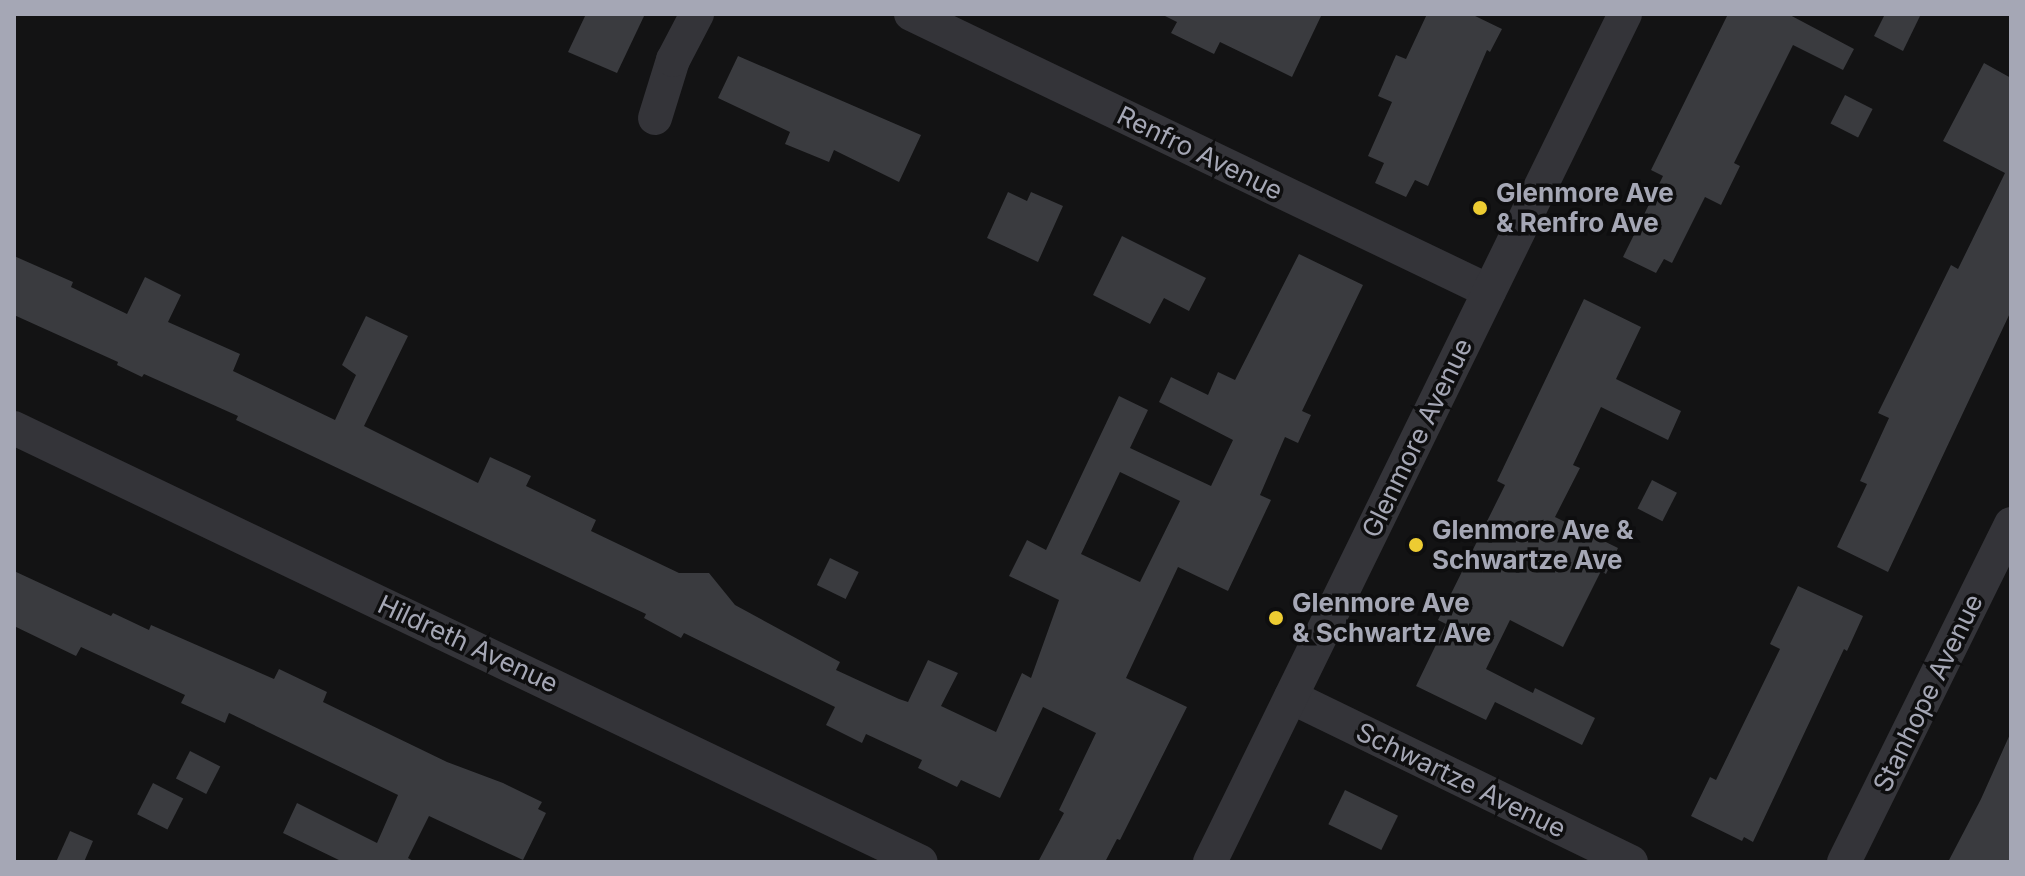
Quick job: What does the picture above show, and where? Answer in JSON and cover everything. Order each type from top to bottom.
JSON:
[{"type":"street","points":[[655,118],[673,60],[697,14]]},
{"type":"street","name":"Renfro Avenue","points":[[911,14],[1489,291]]},
{"type":"street","name":"Glenmore Avenue","points":[[1210,862],[1625,14]]},
{"type":"street","name":"Hildreth Avenue","points":[[14,428],[921,862]]},
{"type":"street","name":"Stanhope Avenue","points":[[1844,862],[2011,524]]},
{"type":"street","name":"Schwartze Avenue","points":[[1291,697],[1631,862]]},
{"type":"building","points":[[586,14],[645,14],[617,73],[568,52]]},
{"type":"building","points":[[1161,14],[1322,14],[1292,77],[1220,42],[1214,54],[1171,33],[1177,22]]},
{"type":"building","points":[[1427,14],[1471,14],[1502,29],[1490,52],[1487,50],[1428,186],[1415,180],[1406,197],[1375,183],[1384,163],[1368,156],[1392,102],[1378,96],[1396,55],[1406,59]]},
{"type":"building","points":[[1728,14],[1788,14],[1854,49],[1843,70],[1793,45],[1734,163],[1740,166],[1721,205],[1705,197],[1672,263],[1664,259],[1656,273],[1623,257],[1663,176],[1651,170]]},
{"type":"building","points":[[1885,14],[1921,14],[1903,51],[1874,36]]},
{"type":"building","points":[[738,56],[921,135],[899,182],[834,150],[829,162],[785,144],[790,132],[718,98]]},
{"type":"building","points":[[1984,63],[2011,78],[2011,311],[1888,572],[1837,547],[1867,484],[1860,481],[1889,418],[1878,413],[1951,265],[1958,269],[2005,173],[1943,141]]},
{"type":"building","points":[[1845,95],[1873,109],[1858,138],[1830,124]]},
{"type":"building","points":[[1008,192],[1027,201],[1031,192],[1063,206],[1038,262],[987,238]]},
{"type":"building","points":[[1122,236],[1206,278],[1189,311],[1164,298],[1150,324],[1093,295]]},
{"type":"building","points":[[1299,254],[1363,285],[1302,411],[1311,415],[1298,443],[1285,437],[1260,495],[1271,500],[1228,591],[1178,567],[1126,678],[1187,707],[1120,840],[1117,839],[1105,862],[1038,862],[1064,813],[1059,810],[1096,733],[1043,707],[1000,798],[961,780],[957,787],[918,768],[922,760],[866,734],[862,743],[826,725],[835,707],[684,633],[681,638],[644,618],[646,614],[236,420],[238,416],[144,374],[142,377],[117,365],[118,362],[14,315],[14,256],[73,282],[71,287],[127,314],[145,277],[181,295],[168,322],[240,354],[233,371],[335,420],[356,375],[342,365],[366,316],[408,336],[364,426],[478,483],[490,457],[531,476],[526,486],[596,520],[591,531],[679,573],[709,573],[735,605],[840,662],[836,670],[899,699],[908,702],[928,660],[958,673],[941,706],[996,732],[1022,673],[1031,678],[1059,600],[1009,576],[1027,540],[1046,550],[1119,396],[1148,410],[1130,448],[1211,486],[1233,440],[1159,402],[1171,377],[1208,395],[1218,372],[1235,380]],"holes":[[[1120,472],[1180,501],[1140,582],[1081,554]]]},
{"type":"building","points":[[1584,299],[1641,327],[1616,379],[1681,411],[1668,440],[1601,407],[1573,465],[1580,468],[1555,517],[1618,548],[1606,574],[1601,571],[1563,647],[1510,620],[1486,669],[1533,693],[1535,688],[1595,718],[1582,745],[1495,702],[1486,720],[1416,686],[1446,624],[1438,620],[1505,485],[1497,481]]},
{"type":"building","points":[[1652,480],[1677,493],[1662,521],[1637,509]]},
{"type":"building","points":[[830,558],[859,572],[846,599],[817,585]]},
{"type":"building","points":[[14,571],[111,616],[113,613],[149,630],[151,625],[274,679],[279,669],[327,692],[323,702],[447,762],[542,802],[538,809],[546,813],[523,860],[429,816],[408,858],[415,862],[343,862],[283,833],[297,803],[377,843],[398,795],[229,713],[225,723],[181,703],[185,695],[81,647],[76,656],[14,626]]},
{"type":"building","points":[[1798,586],[1863,616],[1847,651],[1844,649],[1753,842],[1744,837],[1742,841],[1691,816],[1710,777],[1716,780],[1780,649],[1770,644]]},
{"type":"building","points":[[2011,732],[2011,862],[1948,862],[1981,799]]},
{"type":"building","points":[[190,751],[220,766],[206,794],[176,779]]},
{"type":"building","points":[[153,783],[183,798],[167,830],[137,814]]},
{"type":"building","points":[[1345,790],[1398,816],[1381,850],[1328,824]]},
{"type":"building","points":[[70,831],[93,841],[84,862],[56,862]]},
{"type":"place","name":"Glenmore Ave & Renfro Ave","points":[[1480,208]]},
{"type":"place","name":"Glenmore Ave & Schwartze Ave","points":[[1416,545]]},
{"type":"place","name":"Glenmore Ave & Schwartz Ave","points":[[1276,618]]}]
